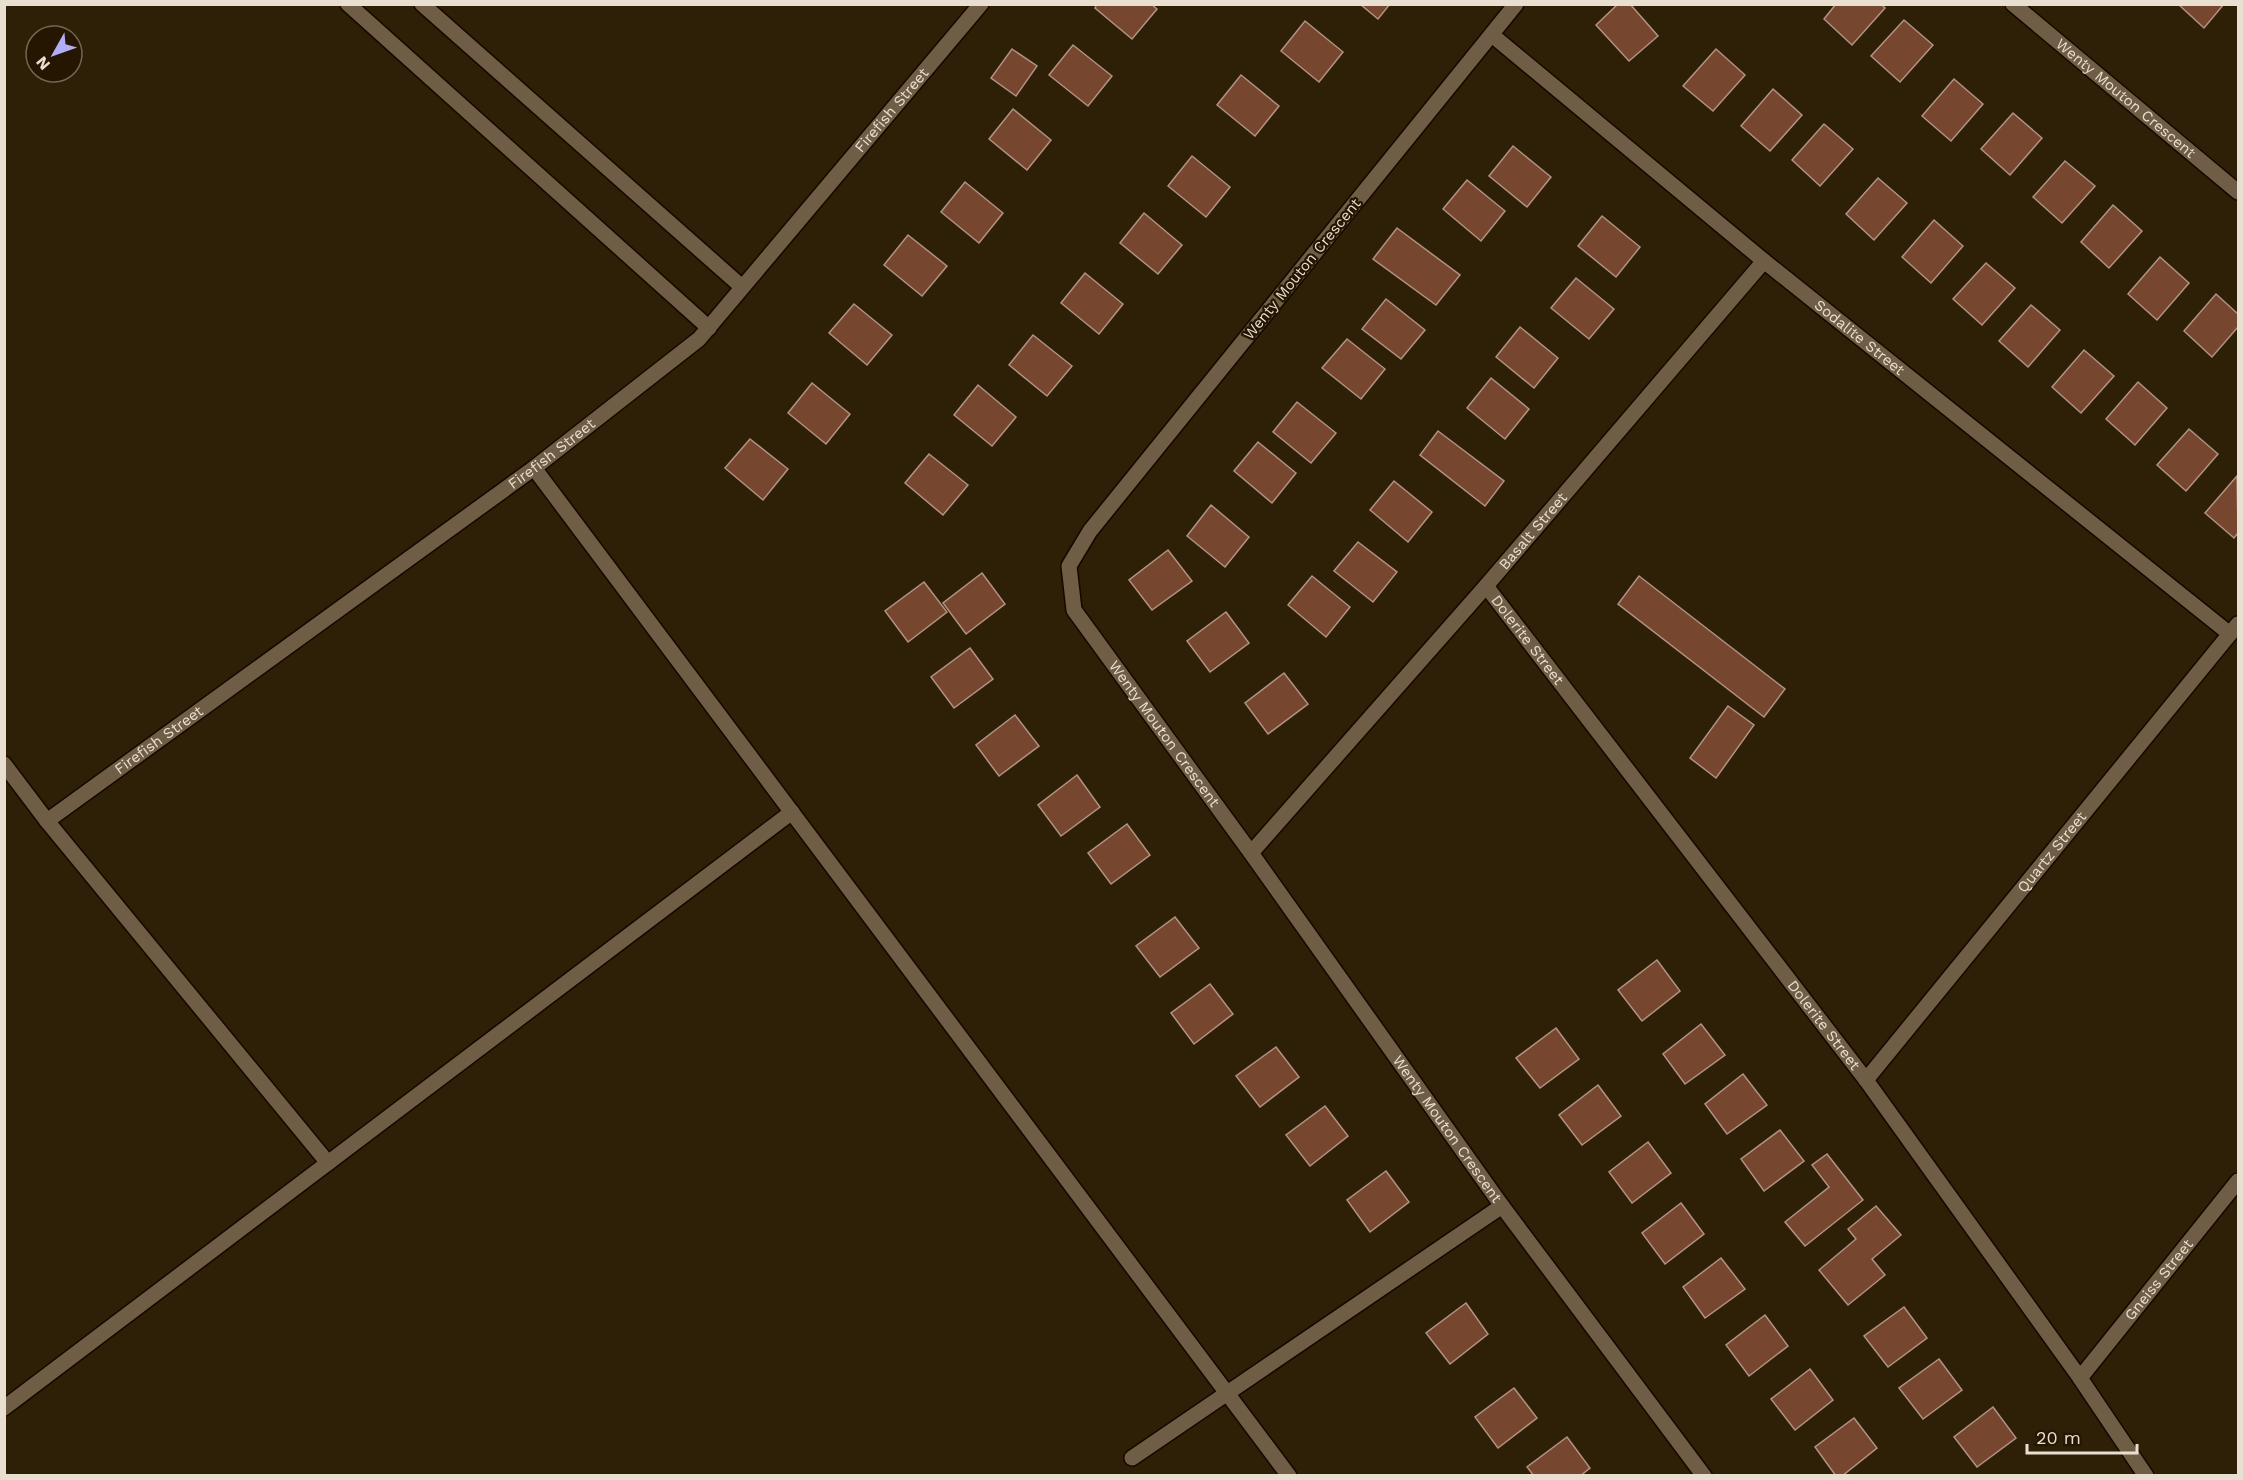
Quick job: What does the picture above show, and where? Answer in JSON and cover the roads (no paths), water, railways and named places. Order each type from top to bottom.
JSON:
[{"type":"street","points":[[348,4],[709,328]]},
{"type":"street","points":[[422,4],[742,287]]},
{"type":"street","name":"Firefish Street","points":[[47,821],[534,468],[699,339],[981,4]]},
{"type":"street","name":"Wenty Mouton Crescent","points":[[1516,4],[1090,531],[1069,566],[1074,610],[1251,853],[1502,1206],[1704,1476]]},
{"type":"street","name":"Wenty Mouton Crescent","points":[[2013,4],[2238,192]]},
{"type":"street","name":"Sodalite Street","points":[[1492,35],[1764,261],[2234,629]]},
{"type":"street","name":"Basalt Street","points":[[1251,853],[1486,586],[1764,261]]},
{"type":"street","points":[[534,468],[1290,1476]]},
{"type":"street","name":"Dolerite Street","points":[[1486,586],[1866,1080],[2080,1378],[2146,1476]]},
{"type":"street","name":"Quartz Street","points":[[1866,1080],[2234,629]]},
{"type":"street","points":[[4,764],[47,821],[328,1163]]},
{"type":"street","points":[[4,1408],[792,812]]},
{"type":"street","name":"Gneiss Street","points":[[2080,1378],[2238,1181]]},
{"type":"street","points":[[1132,1458],[1502,1206]]}]
